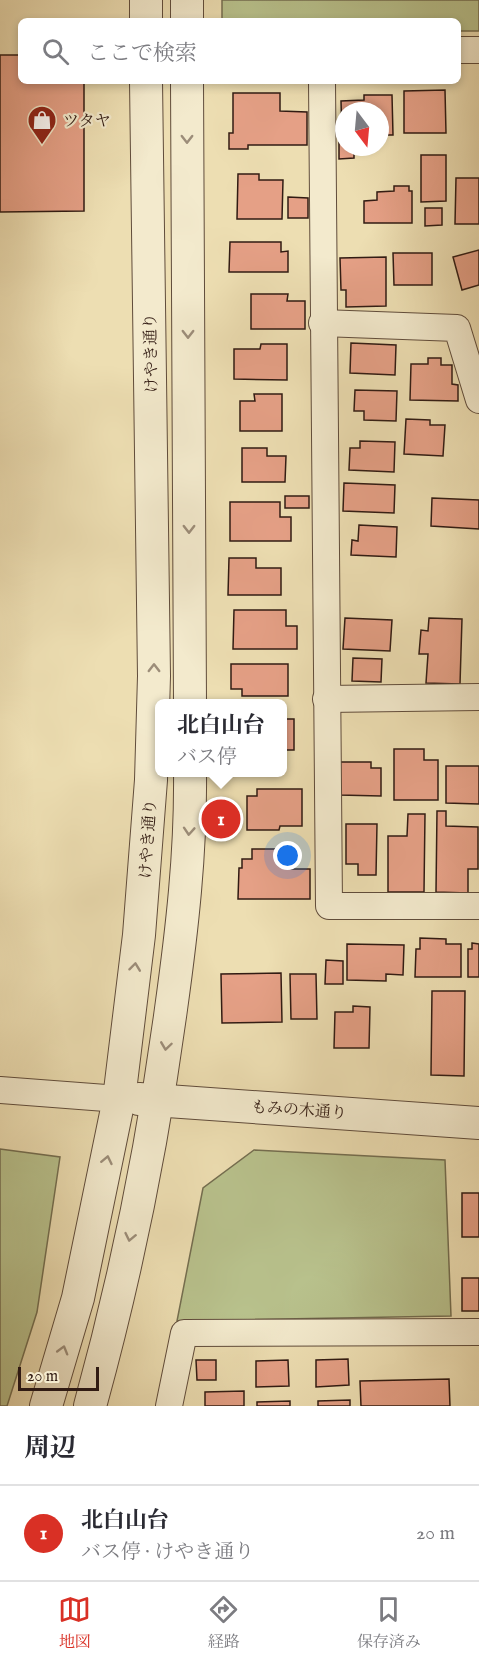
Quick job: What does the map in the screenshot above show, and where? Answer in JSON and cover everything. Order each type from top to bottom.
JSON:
[{"type":"street","points":[[146,0],[146,18]]},
{"type":"street","points":[[187,0],[187,18]]},
{"type":"street","points":[[461,50],[479,50]]},
{"type":"street","name":"けやき通り","points":[[46,1406],[78,1298],[119,1099],[139,935],[153,734],[146,84]]},
{"type":"street","points":[[187,84],[190,699]]},
{"type":"street","points":[[322,84],[322,323],[329,906],[479,906]]},
{"type":"street","points":[[322,323],[457,328],[479,400]]},
{"type":"street","points":[[326,699],[479,697]]},
{"type":"street","points":[[90,1406],[105,1352],[159,1099],[183,921],[190,777]]},
{"type":"street","points":[[0,1090],[119,1099]]},
{"type":"street","name":"もみの木通り","points":[[119,1099],[159,1099],[479,1123]]},
{"type":"street","points":[[169,1406],[184,1332],[479,1332]]},
{"type":"green space","points":[[222,0],[479,0],[479,31],[461,31],[461,18],[222,18]]},
{"type":"green space","points":[[0,1149],[60,1157],[37,1312],[7,1406],[0,1406]]},
{"type":"green space","points":[[254,1150],[445,1160],[451,1316],[177,1321],[203,1188]]},
{"type":"building","name":"ツタヤ","points":[[0,55],[18,55],[18,84],[84,84],[84,211],[0,212]]},
{"type":"building","points":[[445,90],[446,133],[404,133],[404,91]]},
{"type":"building","points":[[233,93],[280,93],[280,111],[307,112],[307,145],[248,145],[248,149],[229,149],[229,133],[233,133]]},
{"type":"building","points":[[364,95],[392,95],[393,135],[389,135],[389,102],[341,102],[364,100]]},
{"type":"building","points":[[421,155],[446,155],[446,201],[421,202]]},
{"type":"building","points":[[339,156],[354,156],[354,158],[339,159]]},
{"type":"building","points":[[238,174],[259,174],[259,180],[283,180],[282,219],[237,219]]},
{"type":"building","points":[[456,178],[479,178],[479,224],[455,224]]},
{"type":"building","points":[[394,186],[409,186],[409,191],[412,191],[412,223],[364,223],[364,201],[377,200],[377,192],[394,191]]},
{"type":"building","points":[[288,197],[308,198],[308,218],[288,218]]},
{"type":"building","points":[[425,208],[442,208],[442,225],[425,226]]},
{"type":"building","points":[[230,242],[281,242],[281,252],[288,251],[288,272],[229,272]]},
{"type":"building","points":[[479,250],[479,285],[462,290],[453,257]]},
{"type":"building","points":[[393,253],[432,253],[432,285],[394,285]]},
{"type":"building","points":[[386,257],[386,306],[346,307],[346,290],[341,290],[340,258]]},
{"type":"building","points":[[251,294],[288,294],[287,301],[305,301],[305,329],[251,329]]},
{"type":"building","points":[[351,343],[396,345],[395,375],[350,373]]},
{"type":"building","points":[[261,344],[287,344],[287,380],[234,379],[234,349],[260,349]]},
{"type":"building","points":[[428,358],[441,358],[441,365],[452,365],[452,384],[458,385],[458,401],[410,400],[411,364],[428,364]]},
{"type":"building","points":[[355,390],[397,391],[396,421],[364,420],[364,411],[354,411]]},
{"type":"building","points":[[254,394],[282,394],[282,431],[240,431],[240,401],[255,401]]},
{"type":"building","points":[[406,419],[430,420],[430,425],[445,425],[443,456],[404,454]]},
{"type":"building","points":[[360,441],[395,442],[394,472],[349,470],[350,448],[360,448]]},
{"type":"building","points":[[242,448],[267,448],[267,456],[286,456],[285,482],[242,482]]},
{"type":"building","points":[[344,483],[395,485],[394,513],[343,511]]},
{"type":"building","points":[[285,496],[309,496],[309,508],[285,508]]},
{"type":"building","points":[[432,498],[479,500],[479,529],[431,526]]},
{"type":"building","points":[[230,502],[280,502],[280,517],[291,517],[291,541],[230,541]]},
{"type":"building","points":[[359,525],[397,527],[396,557],[351,555],[352,540],[358,541]]},
{"type":"building","points":[[229,558],[256,558],[256,568],[281,568],[281,595],[228,595]]},
{"type":"building","points":[[234,610],[286,610],[286,626],[297,626],[297,649],[233,649]]},
{"type":"building","points":[[345,618],[392,620],[390,651],[343,649]]},
{"type":"building","points":[[429,618],[462,619],[460,684],[426,683],[428,654],[419,654],[421,630],[428,631]]},
{"type":"building","points":[[353,658],[382,659],[381,682],[352,681]]},
{"type":"building","points":[[231,664],[288,664],[288,696],[242,696],[242,689],[231,689]]},
{"type":"building","points":[[287,719],[294,719],[294,750],[287,750]]},
{"type":"building","points":[[394,749],[424,749],[424,760],[438,760],[438,800],[394,800]]},
{"type":"building","points":[[339,762],[371,762],[371,768],[381,768],[381,796],[339,795]]},
{"type":"building","points":[[446,766],[479,766],[479,804],[446,803]]},
{"type":"building","points":[[257,789],[302,789],[302,826],[280,826],[279,830],[247,830],[247,796],[257,796]]},
{"type":"building","points":[[437,811],[446,811],[446,826],[478,827],[478,869],[468,869],[468,893],[436,892]]},
{"type":"building","points":[[408,814],[425,814],[424,892],[388,892],[388,836],[407,836]]},
{"type":"building","points":[[346,824],[377,824],[376,875],[358,875],[358,864],[346,864]]},
{"type":"building","points":[[252,849],[291,849],[291,869],[310,869],[310,899],[238,899],[239,868],[242,868],[242,859],[252,859]]},
{"type":"building","points":[[420,938],[446,939],[446,944],[461,944],[461,977],[415,977],[416,949],[420,949]]},
{"type":"building","points":[[472,943],[479,944],[479,977],[468,977],[468,949],[472,949]]},
{"type":"building","points":[[347,944],[404,945],[403,975],[386,974],[386,981],[347,980]]},
{"type":"building","points":[[326,960],[343,961],[343,984],[325,984]]},
{"type":"building","points":[[281,973],[282,1022],[222,1023],[221,974]]},
{"type":"building","points":[[290,974],[316,974],[317,1019],[291,1019]]},
{"type":"building","points":[[432,991],[465,991],[464,1076],[431,1075]]},
{"type":"building","points":[[353,1006],[370,1007],[369,1048],[334,1048],[335,1012],[353,1012]]},
{"type":"building","points":[[462,1193],[479,1193],[479,1237],[462,1237]]},
{"type":"building","points":[[462,1278],[479,1278],[479,1311],[462,1311]]},
{"type":"building","points":[[348,1359],[349,1385],[316,1387],[316,1360]]},
{"type":"building","points":[[196,1360],[216,1360],[216,1380],[197,1380]]},
{"type":"building","points":[[288,1360],[289,1386],[256,1387],[256,1361]]},
{"type":"building","points":[[449,1379],[450,1406],[361,1406],[360,1381]]},
{"type":"building","points":[[244,1391],[244,1406],[205,1406],[205,1392]]},
{"type":"building","points":[[350,1400],[350,1406],[318,1406],[318,1401]]},
{"type":"building","points":[[290,1401],[290,1406],[257,1406],[257,1402]]},
{"type":"place","name":"ツタヤ","points":[[42,146]]},
{"type":"place","name":"北白山台","points":[[221,819]]}]
